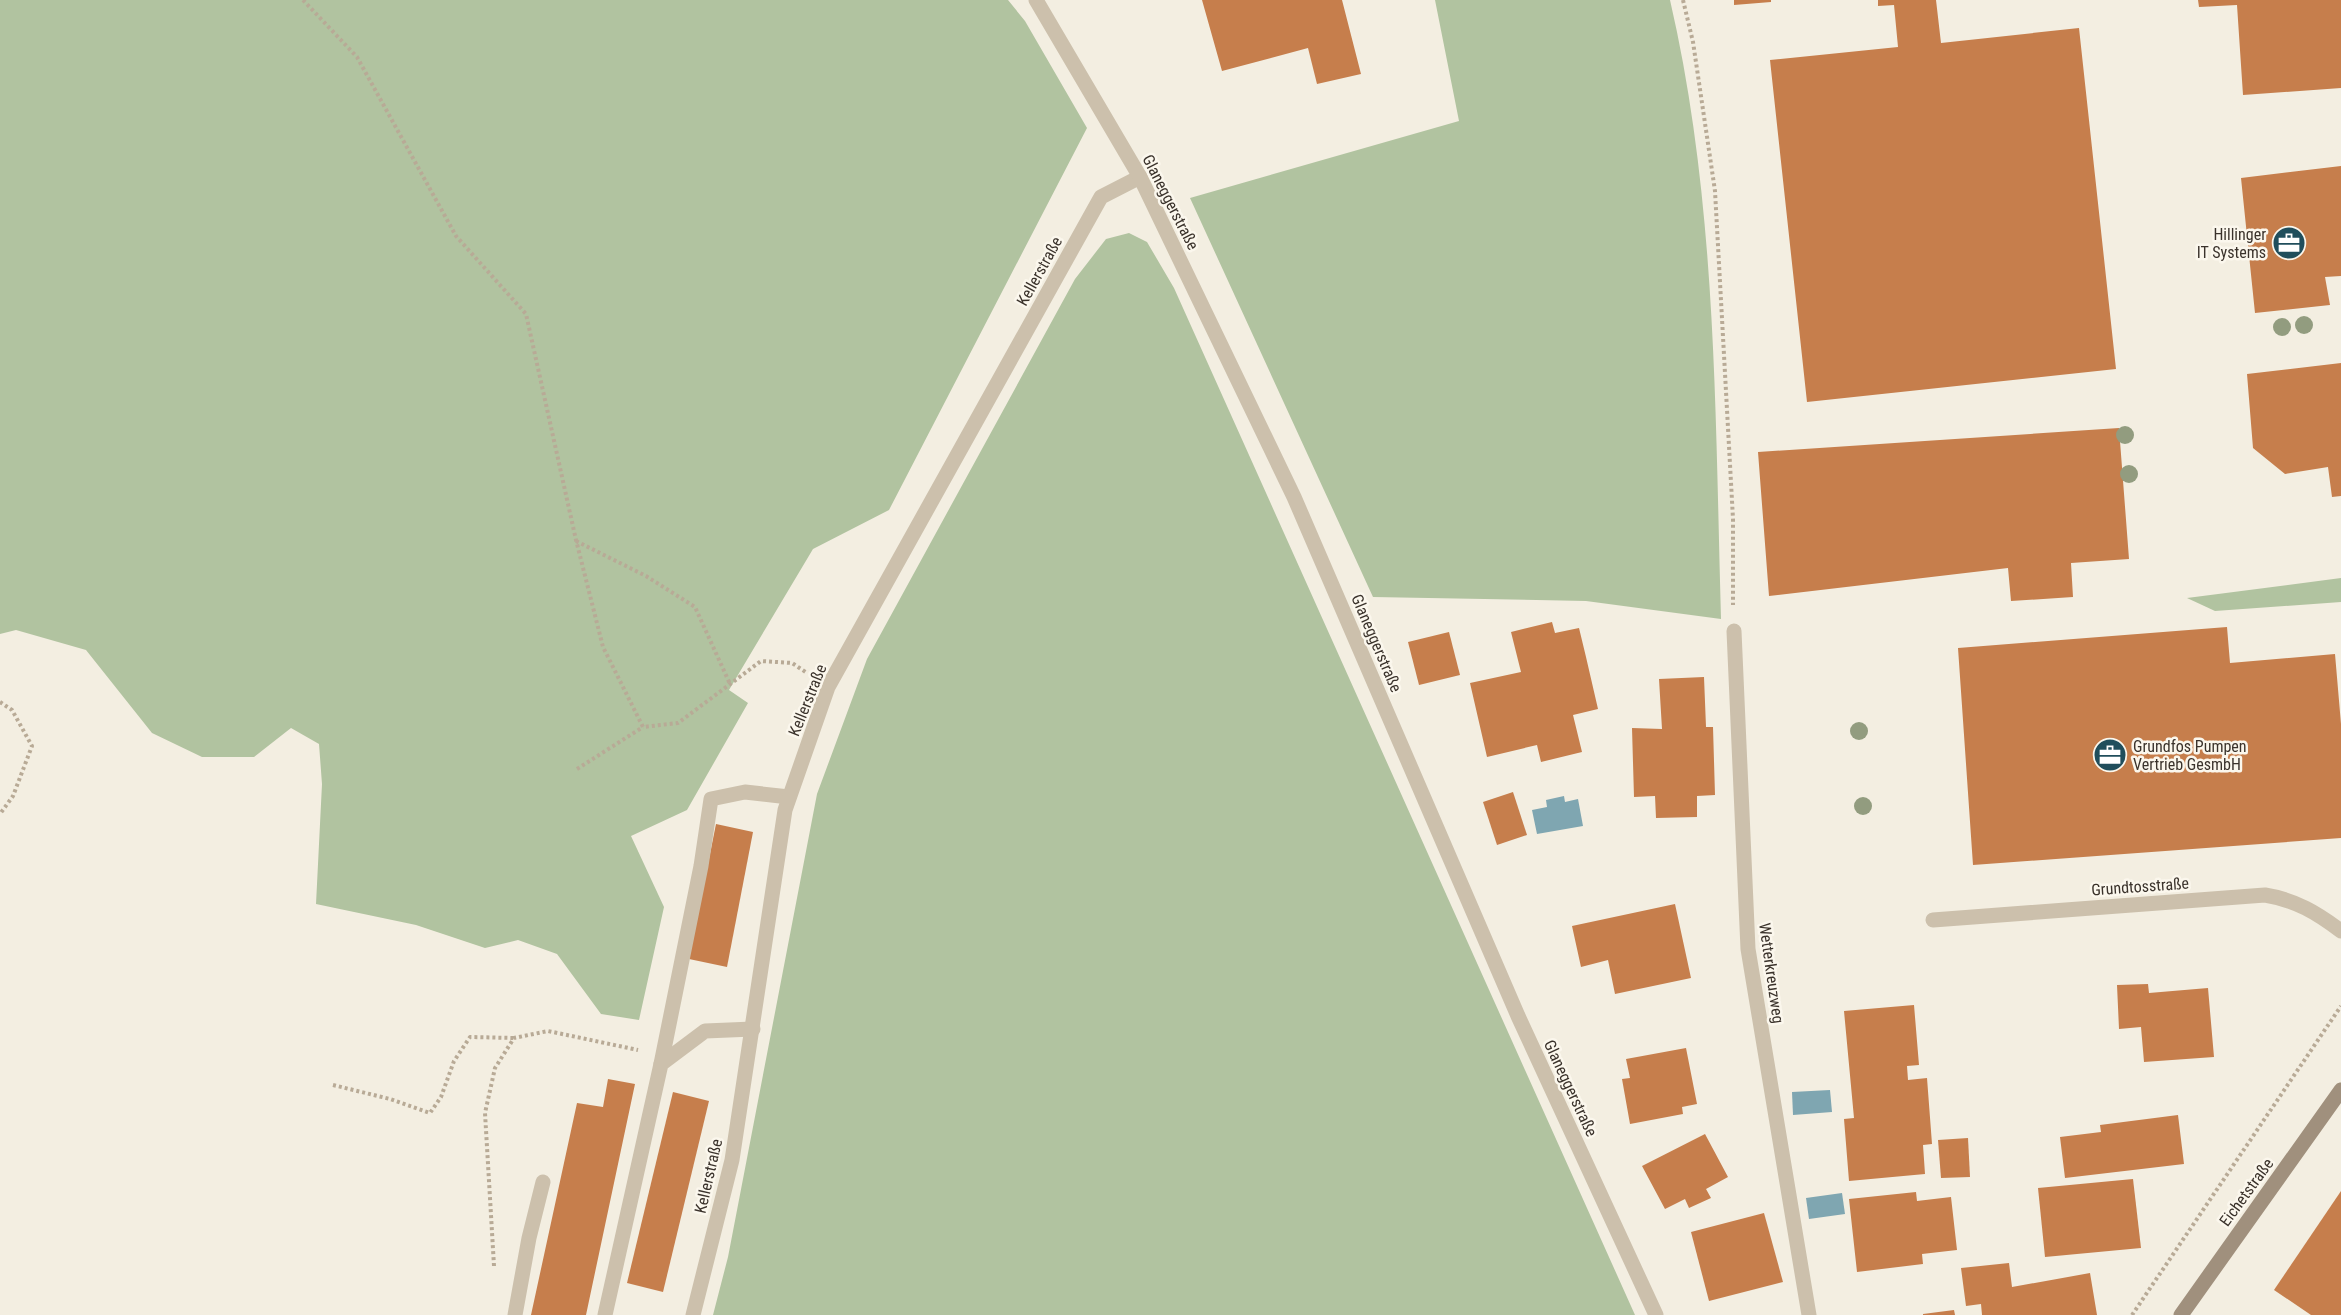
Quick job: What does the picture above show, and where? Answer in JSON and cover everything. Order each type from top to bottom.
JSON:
[{"type":"main road","name":"Eichetstraße","points":[[2181,1315],[2341,1090]]},
{"type":"street","name":"Glaneggerstraße","points":[[1036,0],[1140,177],[1294,497],[1518,1016],[1656,1315]]},
{"type":"street","name":"Kellerstraße","points":[[693,1315],[732,1160],[784,810],[828,687],[1101,197],[1140,177]]},
{"type":"street","name":"Wetterkreuzweg","points":[[1734,632],[1748,949],[1809,1315]]},
{"type":"street","points":[[604,1315],[661,1064],[701,866],[711,799],[745,792],[789,797]]},
{"type":"street","name":"Grundtosstraße","points":[[1933,920],[2265,895],[2289,899],[2318,913],[2341,931]]},
{"type":"street","points":[[661,1064],[705,1031],[753,1029]]},
{"type":"street","points":[[515,1315],[529,1238],[543,1182]]},
{"type":"path","points":[[303,0],[357,57],[456,236],[526,314],[576,540],[603,647],[643,727]]},
{"type":"path","points":[[1683,0],[1693,42],[1715,191],[1733,519],[1734,632]]},
{"type":"path","points":[[576,540],[646,576],[695,607],[730,684]]},
{"type":"path","points":[[577,769],[643,727],[678,723],[761,661],[792,663],[828,687]]},
{"type":"path","points":[[0,702],[12,710],[32,746],[13,796],[0,814]]},
{"type":"path","points":[[2132,1315],[2341,1006]]},
{"type":"path","points":[[333,1085],[390,1099],[430,1113],[441,1097],[454,1061],[470,1037],[514,1038],[548,1030],[636,1049],[661,1064]]},
{"type":"path","points":[[495,1270],[485,1113],[495,1068],[514,1038]]},
{"type":"green space","points":[[0,0],[1008,0],[1025,21],[1087,128],[889,510],[813,549],[729,690],[748,703],[687,810],[631,836],[664,907],[639,1020],[601,1014],[557,954],[518,940],[485,948],[416,925],[316,904],[322,784],[319,744],[291,728],[254,757],[202,757],[152,733],[86,650],[16,630],[0,634]]},
{"type":"green space","points":[[1435,0],[1670,0],[1697,153],[1705,230],[1715,386],[1721,619],[1586,601],[1373,597],[1190,198],[1459,121]]},
{"type":"green space","points":[[1129,233],[1147,242],[1174,288],[1635,1315],[713,1315],[728,1257],[817,794],[867,659],[1075,279],[1106,239]]},
{"type":"green space","points":[[2341,578],[2341,602],[2215,611],[2187,598]]},
{"type":"water","points":[[1564,796],[1565,802],[1578,799],[1583,826],[1537,834],[1532,810],[1547,807],[1546,800]]},
{"type":"water","points":[[1830,1090],[1832,1112],[1793,1115],[1792,1092]]},
{"type":"water","points":[[1842,1193],[1845,1214],[1809,1219],[1806,1198]]},
{"type":"building","points":[[1202,0],[1342,0],[1361,74],[1317,84],[1308,48],[1222,71]]},
{"type":"building","points":[[1734,0],[1771,0],[1771,2],[1734,5]]},
{"type":"building","points":[[1878,0],[1936,0],[1941,43],[2079,28],[2116,369],[1807,402],[1770,60],[1898,47],[1894,5],[1878,6]]},
{"type":"building","points":[[2198,0],[2341,0],[2341,88],[2243,95],[2237,5],[2199,7]]},
{"type":"building","points":[[2341,166],[2341,276],[2325,277],[2330,305],[2255,313],[2241,178]]},
{"type":"building","points":[[2341,363],[2341,496],[2332,497],[2328,467],[2285,474],[2253,448],[2247,374]]},
{"type":"building","points":[[2119,428],[2129,559],[2071,563],[2073,597],[2011,601],[2008,568],[1769,596],[1758,452]]},
{"type":"building","points":[[1552,622],[1555,633],[1579,628],[1598,709],[1573,715],[1582,752],[1541,762],[1537,745],[1487,757],[1470,683],[1521,672],[1511,632]]},
{"type":"building","points":[[2227,627],[2230,663],[2335,654],[2341,724],[2341,838],[1973,865],[1958,648]]},
{"type":"building","points":[[1449,632],[1460,675],[1419,685],[1408,642]]},
{"type":"building","points":[[1704,677],[1706,727],[1713,727],[1715,795],[1697,796],[1697,817],[1656,818],[1655,796],[1634,797],[1632,728],[1662,729],[1659,679]]},
{"type":"building","points":[[1513,792],[1527,835],[1497,845],[1483,802]]},
{"type":"building","points":[[716,824],[753,832],[727,967],[689,959]]},
{"type":"building","points":[[1675,904],[1691,978],[1615,994],[1608,960],[1581,967],[1572,926]]},
{"type":"building","points":[[2148,984],[2149,993],[2208,988],[2214,1057],[2144,1062],[2141,1027],[2119,1029],[2117,985]]},
{"type":"building","points":[[1914,1005],[1919,1065],[1907,1066],[1908,1080],[1927,1078],[1932,1144],[1923,1145],[1925,1174],[1849,1181],[1844,1119],[1854,1118],[1844,1011]]},
{"type":"building","points":[[1686,1048],[1697,1104],[1682,1107],[1683,1114],[1630,1124],[1622,1079],[1630,1078],[1626,1059]]},
{"type":"building","points":[[608,1079],[635,1084],[586,1315],[531,1315],[577,1103],[603,1107]]},
{"type":"building","points":[[673,1092],[709,1101],[663,1292],[627,1283]]},
{"type":"building","points":[[2178,1115],[2184,1164],[2065,1178],[2060,1137],[2101,1132],[2100,1125]]},
{"type":"building","points":[[1705,1134],[1728,1177],[1706,1189],[1711,1198],[1689,1208],[1685,1199],[1665,1209],[1642,1166]]},
{"type":"building","points":[[1968,1138],[1970,1177],[1941,1178],[1938,1140]]},
{"type":"building","points":[[2133,1179],[2141,1248],[2045,1257],[2038,1188]]},
{"type":"building","points":[[2341,1191],[2341,1315],[2311,1315],[2274,1290]]},
{"type":"building","points":[[1916,1192],[1917,1201],[1951,1197],[1957,1250],[1922,1254],[1923,1264],[1857,1272],[1849,1199]]},
{"type":"building","points":[[1764,1213],[1783,1282],[1709,1301],[1691,1232]]},
{"type":"building","points":[[2009,1263],[2012,1287],[2090,1273],[2097,1315],[1982,1315],[1981,1304],[1966,1306],[1961,1268]]},
{"type":"building","points":[[1954,1310],[1955,1315],[1923,1315],[1923,1314]]},
{"type":"place","name":"Hillinger IT Systems","points":[[2289,243]]},
{"type":"place","name":"Grundfos Pumpen Vertrieb GesmbH","points":[[2110,755]]}]
